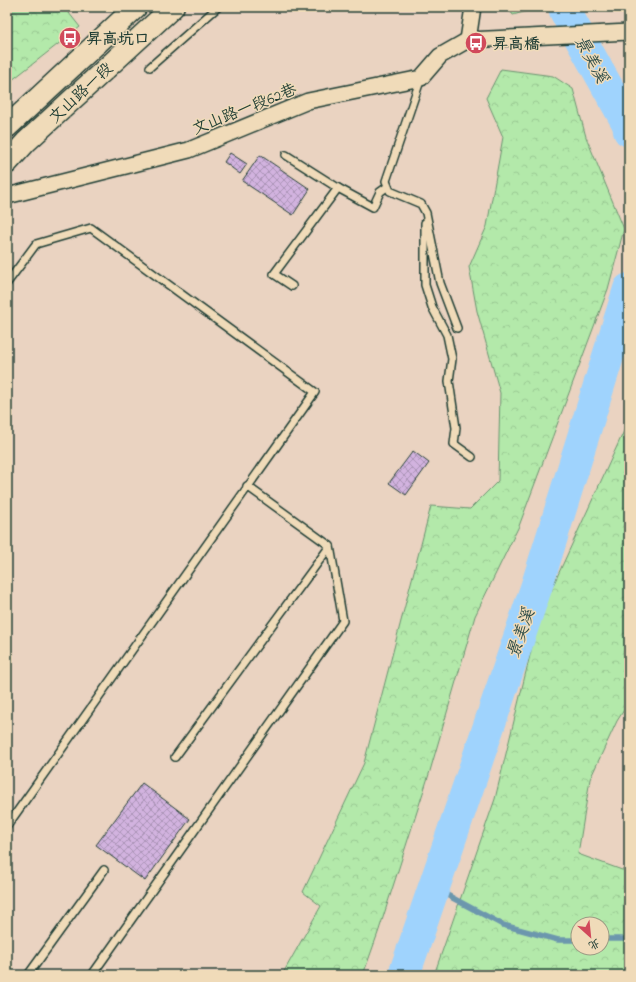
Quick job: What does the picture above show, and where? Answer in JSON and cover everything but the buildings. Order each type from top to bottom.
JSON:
[{"type":"main road","name":"文山路一段","points":[[7,162],[26,142],[173,7]]},
{"type":"main road","name":"文山路一段","points":[[7,127],[128,11]]},
{"type":"street","points":[[468,40],[473,7]]},
{"type":"street","points":[[421,78],[440,56],[468,40],[629,32]]},
{"type":"street","name":"文山路一段62巷","points":[[7,196],[190,150],[308,101],[421,78]]},
{"type":"lane","points":[[150,66],[218,7]]},
{"type":"lane","points":[[421,78],[386,181],[387,187],[390,191],[421,204],[426,213],[440,284],[456,328]]},
{"type":"lane","points":[[286,155],[338,188],[373,207],[380,192],[387,187]]},
{"type":"lane","points":[[292,286],[274,274],[338,188]]},
{"type":"lane","points":[[426,213],[425,286],[432,307],[447,335],[452,359],[449,381],[456,428],[454,444],[472,457]]},
{"type":"lane","points":[[7,283],[36,244],[91,228],[315,392],[7,826]]},
{"type":"lane","points":[[92,975],[343,621],[330,546],[247,486]]},
{"type":"lane","points":[[175,757],[330,546]]},
{"type":"lane","points":[[28,975],[104,870]]},
{"type":"green space","points":[[7,7],[65,8],[80,27],[7,84]]},
{"type":"green space","points":[[507,7],[542,7],[513,15]]},
{"type":"green space","points":[[501,69],[553,76],[573,89],[586,137],[624,229],[608,289],[519,526],[475,616],[430,771],[363,975],[282,975],[321,906],[303,892],[364,763],[431,506],[470,509],[498,481],[500,393],[477,311],[469,267],[487,226],[503,137],[486,98]]},
{"type":"green space","points":[[629,420],[629,702],[617,721],[590,779],[578,854],[622,870],[629,869],[629,975],[434,975],[495,799],[540,614]]},
{"type":"waterway","name":"景美溪","points":[[566,7],[565,11],[628,124],[629,131]]},
{"type":"waterway","name":"景美溪","points":[[404,975],[537,585],[629,289]]},
{"type":"waterway","points":[[434,888],[503,925],[558,940],[570,940]]},
{"type":"waterway","points":[[610,939],[629,939]]},
{"type":"place","name":"昇高坑口","points":[[70,38]]},
{"type":"place","name":"昇高橋","points":[[476,43]]}]
